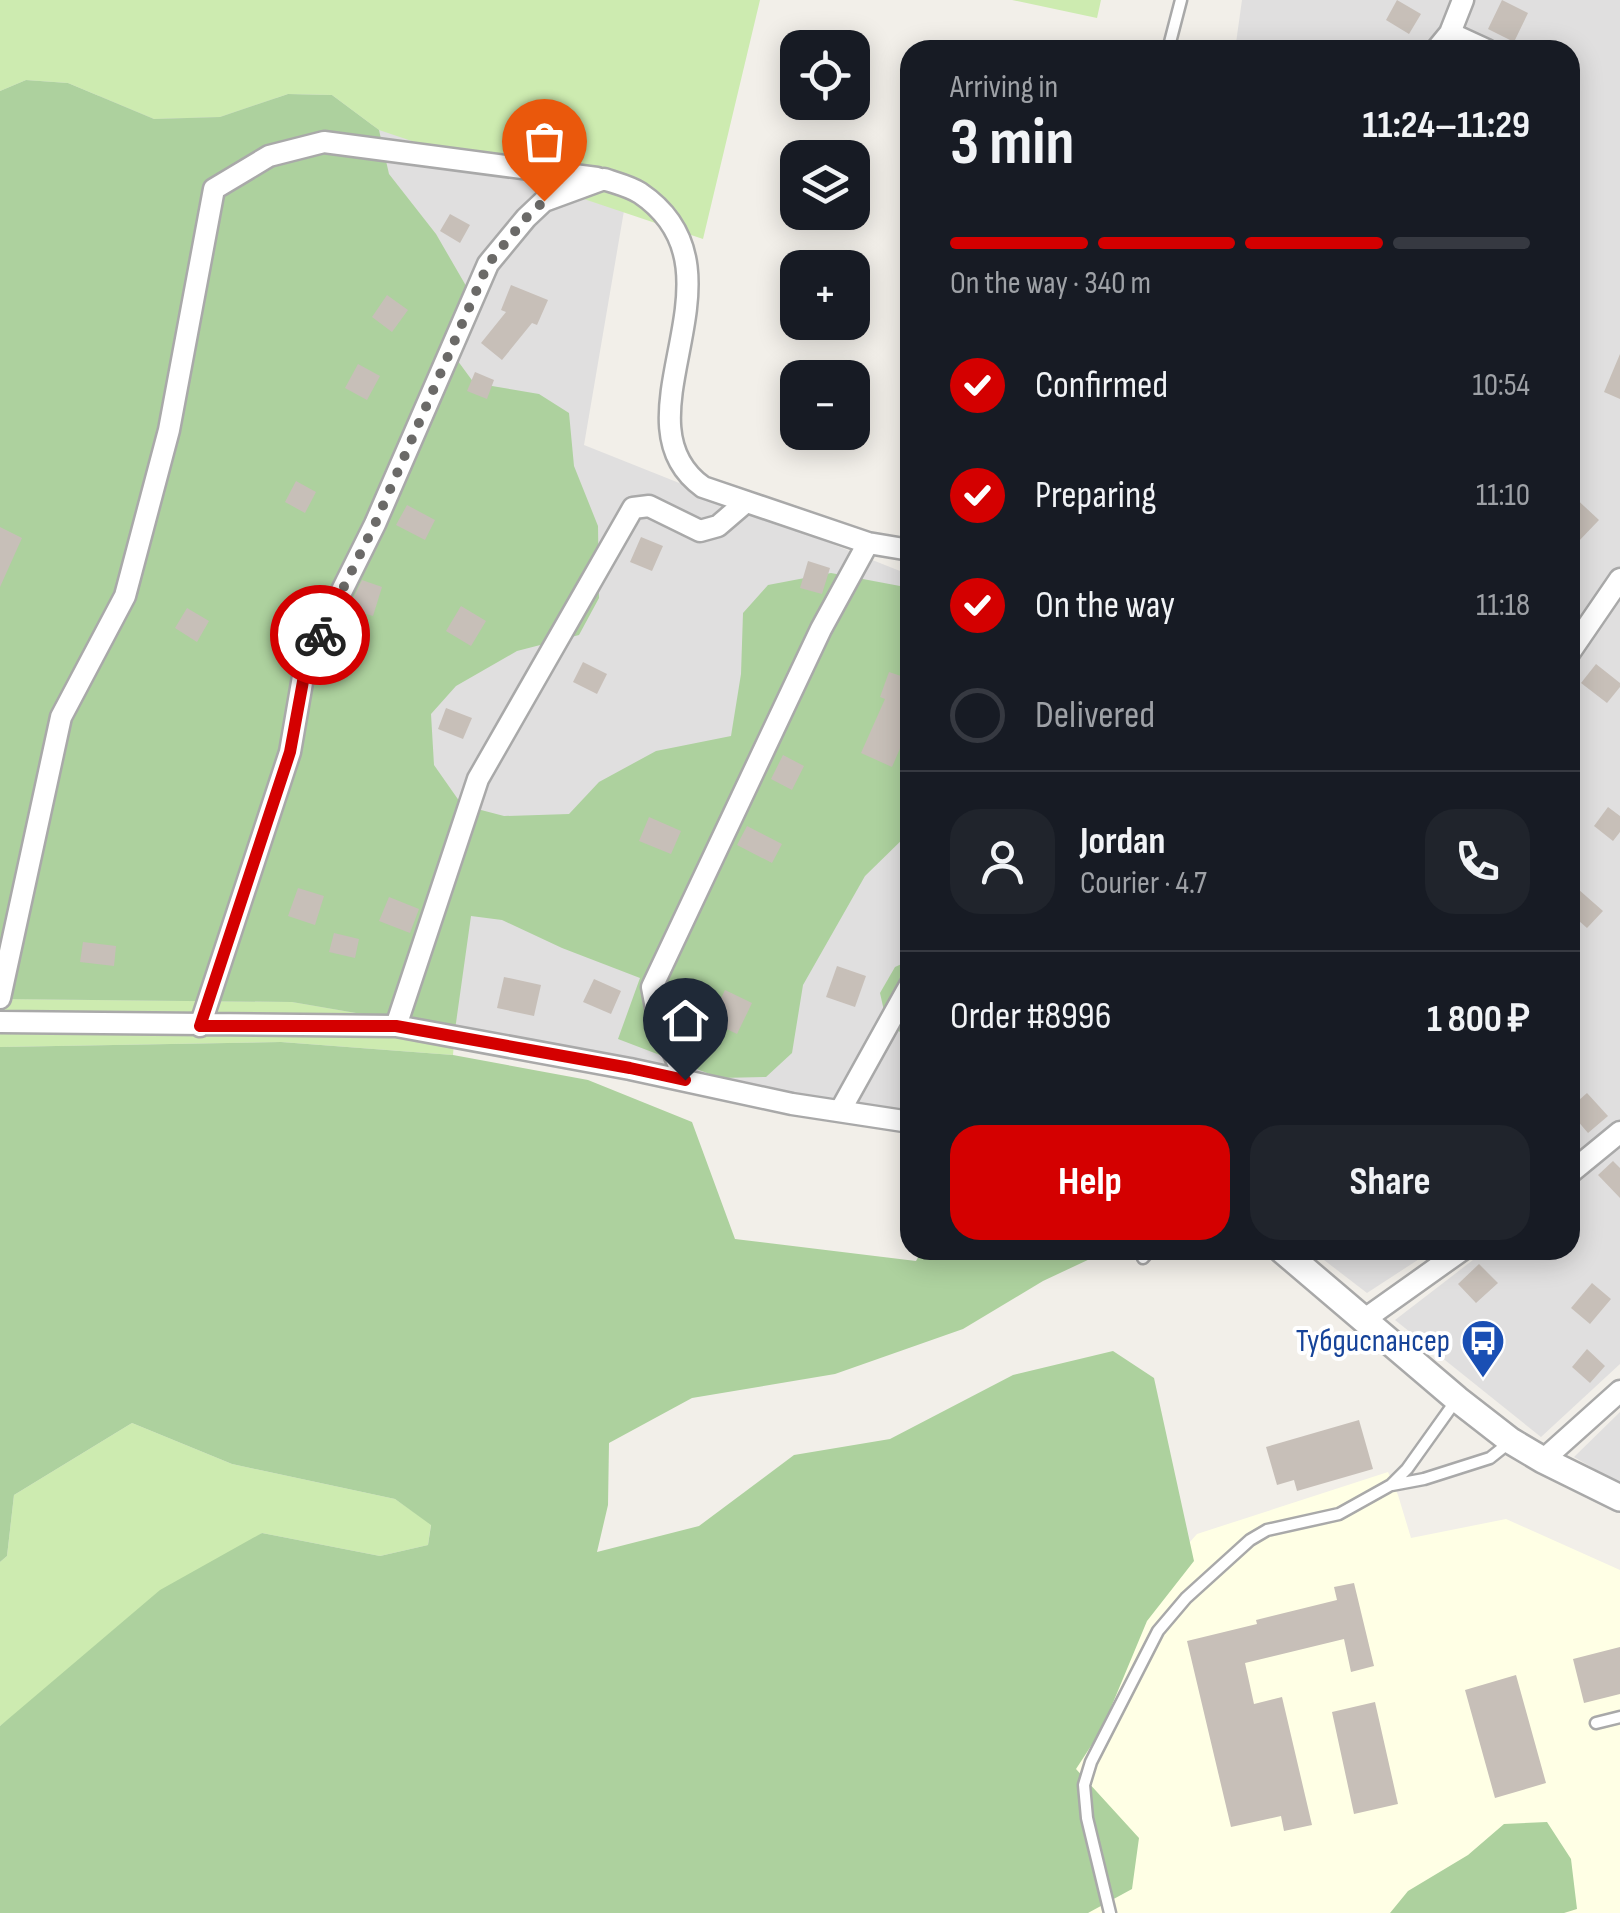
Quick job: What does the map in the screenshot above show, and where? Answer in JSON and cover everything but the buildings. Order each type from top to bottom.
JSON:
[{"type":"street","points":[[1444,40],[1462,0]]},
{"type":"street","points":[[1450,32],[1466,40]]},
{"type":"street","points":[[0,998],[61,718],[125,596],[150,504],[169,430],[214,189],[269,156],[324,142],[604,179],[638,192],[658,209],[681,239],[688,269],[670,396],[669,431],[678,458],[691,479],[702,487],[868,543],[900,548]]},
{"type":"street","points":[[200,1026],[290,752],[306,665],[375,524],[488,264],[544,201],[604,179]]},
{"type":"street","points":[[396,1026],[478,779],[633,508],[649,506],[700,531],[718,526],[746,502]]},
{"type":"street","points":[[685,1080],[657,1012],[652,987],[821,629],[868,543]]},
{"type":"street","points":[[1580,637],[1620,579]]},
{"type":"street","points":[[840,1112],[900,1003]]},
{"type":"street","points":[[0,1022],[396,1026],[900,1121]]},
{"type":"street","points":[[1580,1165],[1620,1132]]},
{"type":"street","points":[[1294,1260],[1511,1441],[1620,1498]]},
{"type":"street","points":[[1365,1319],[1448,1260]]},
{"type":"street","points":[[1543,1460],[1620,1391]]},
{"type":"lane","points":[[1171,40],[1182,0]]},
{"type":"lane","points":[[1110,1913],[1084,1784],[1091,1762],[1158,1631],[1186,1598],[1250,1540],[1267,1530],[1340,1514],[1391,1485],[1407,1470],[1457,1398]]},
{"type":"lane","points":[[1391,1485],[1490,1458],[1511,1441]]},
{"type":"lane","points":[[1596,1723],[1620,1717]]},
{"type":"shaded area","points":[[1242,0],[1620,0],[1620,1120],[1580,1154],[1580,40],[1236,40]]},
{"type":"shaded area","points":[[104,48],[626,199],[584,445],[900,571],[900,1116],[611,1059],[0,1004]]},
{"type":"shaded area","points":[[1620,1145],[1620,1364],[1541,1437],[1395,1320],[1473,1260],[1580,1260],[1580,1177]]},
{"type":"shaded area","points":[[1324,1260],[1418,1260],[1367,1293]]},
{"type":"shaded area","points":[[1620,1412],[1620,1484],[1574,1457]]},
{"type":"shaded area","points":[[1388,1472],[1411,1538],[1506,1519],[1620,1570],[1620,1913],[948,1913],[965,1796],[1197,1534]]},
{"type":"green space","points":[[0,0],[760,0],[703,239],[379,130],[332,95],[288,94],[220,117],[154,119],[68,83],[26,80],[0,91]]},
{"type":"green space","points":[[1012,0],[1101,0],[1097,18]]},
{"type":"green space","points":[[26,80],[68,83],[154,119],[220,117],[288,94],[332,95],[379,130],[389,174],[436,234],[469,291],[452,353],[474,383],[539,394],[569,413],[574,466],[598,526],[599,598],[579,635],[517,651],[456,686],[431,714],[434,765],[462,805],[504,816],[569,814],[599,782],[656,751],[731,736],[741,674],[743,613],[768,585],[831,573],[900,586],[900,842],[865,876],[803,985],[792,1053],[766,1077],[720,1078],[618,1039],[640,978],[502,920],[471,916],[455,1030],[292,1002],[0,999],[0,91]]},
{"type":"green space","points":[[900,965],[900,1032],[887,1024],[880,993]]},
{"type":"green space","points":[[0,999],[292,1002],[455,1030],[453,1055],[281,1042],[0,1047]]},
{"type":"green space","points":[[281,1042],[453,1055],[588,1080],[692,1122],[735,1239],[916,1261],[1088,1260],[1043,1281],[963,1329],[835,1374],[692,1398],[609,1443],[608,1505],[597,1552],[699,1526],[794,1455],[890,1439],[1013,1375],[1113,1351],[1154,1378],[1194,1561],[1147,1621],[1102,1729],[1076,1769],[1139,1838],[1132,1889],[1088,1913],[0,1913],[0,1726],[160,1590],[262,1533],[380,1556],[428,1545],[431,1525],[395,1499],[232,1464],[132,1423],[14,1495],[7,1556],[0,1562],[0,1047]]},
{"type":"green space","points":[[132,1423],[232,1464],[395,1499],[431,1524],[428,1545],[380,1556],[262,1533],[0,1726],[0,1562],[7,1556],[14,1495]]},
{"type":"green space","points":[[1547,1822],[1571,1859],[1577,1909],[1564,1913],[1390,1913],[1408,1891],[1468,1855],[1504,1824]]},
{"type":"way so far","points":[[320,635],[375,524],[488,264],[544,201]]},
{"type":"place","name":"Тубдиспансер","points":[[1483,1379]]},
{"type":"route","points":[[320,635],[306,665],[290,752],[200,1026],[396,1026],[685,1080]]}]
